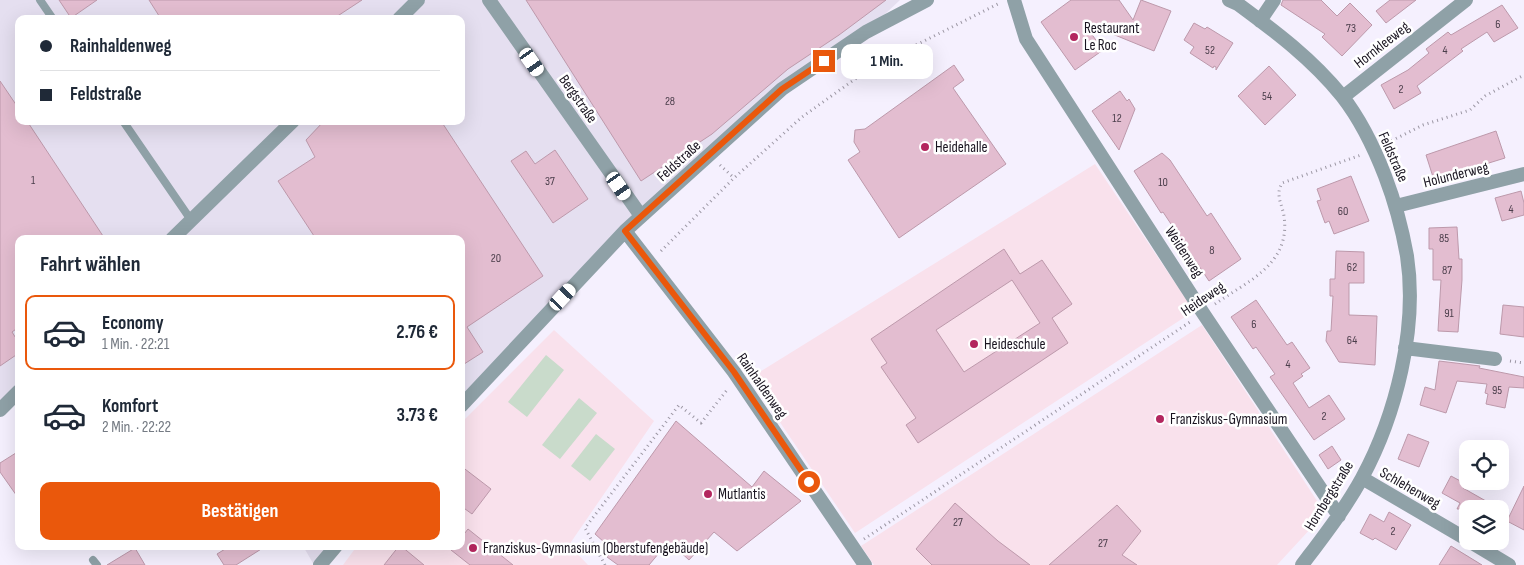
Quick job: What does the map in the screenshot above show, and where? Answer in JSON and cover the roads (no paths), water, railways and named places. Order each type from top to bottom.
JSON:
[{"type":"street","points":[[403,15],[418,0]]},
{"type":"street","name":"Bergstraße","points":[[488,0],[641,216]]},
{"type":"street","name":"Feldstraße","points":[[465,402],[625,231],[782,89],[866,32],[927,0]]},
{"type":"street","name":"Weidenweg","points":[[1014,0],[1026,39],[1338,516]]},
{"type":"street","name":"Feldstraße","points":[[1229,0],[1238,4],[1301,52],[1343,97],[1375,149],[1396,206],[1407,256],[1409,280],[1408,323],[1406,348],[1393,403],[1379,441]]},
{"type":"street","points":[[1260,20],[1274,0]]},
{"type":"street","name":"Hornkleeweg","points":[[1343,97],[1466,0]]},
{"type":"street","points":[[176,235],[289,125]]},
{"type":"street","name":"Holunderweg","points":[[1396,206],[1524,174]]},
{"type":"street","name":"Rainhaldenweg","points":[[625,231],[737,378],[865,565]]},
{"type":"street","points":[[1406,348],[1495,359]]},
{"type":"street","points":[[0,410],[15,395]]},
{"type":"street","name":"Hornbergstraße","points":[[1302,565],[1338,516],[1362,478],[1379,441]]},
{"type":"street","name":"Schlehenweg","points":[[1362,478],[1459,536]]},
{"type":"street","points":[[320,565],[333,550]]},
{"type":"street","name":"Schlehenweg","points":[[1483,550],[1509,565]]},
{"type":"lane","points":[[40,0],[50,15]]},
{"type":"lane","points":[[126,125],[191,220]]},
{"type":"place","name":"Restaurant Le Roc","points":[[1074,37]]},
{"type":"place","name":"Heidehalle","points":[[925,147]]},
{"type":"place","name":"Heideschule","points":[[974,344]]},
{"type":"place","name":"Franziskus-Gymnasium","points":[[1160,419]]},
{"type":"place","name":"Mutlantis","points":[[708,494]]},
{"type":"place","name":"Franziskus-Gymnasium (Oberstufengebäude)","points":[[473,548]]}]
